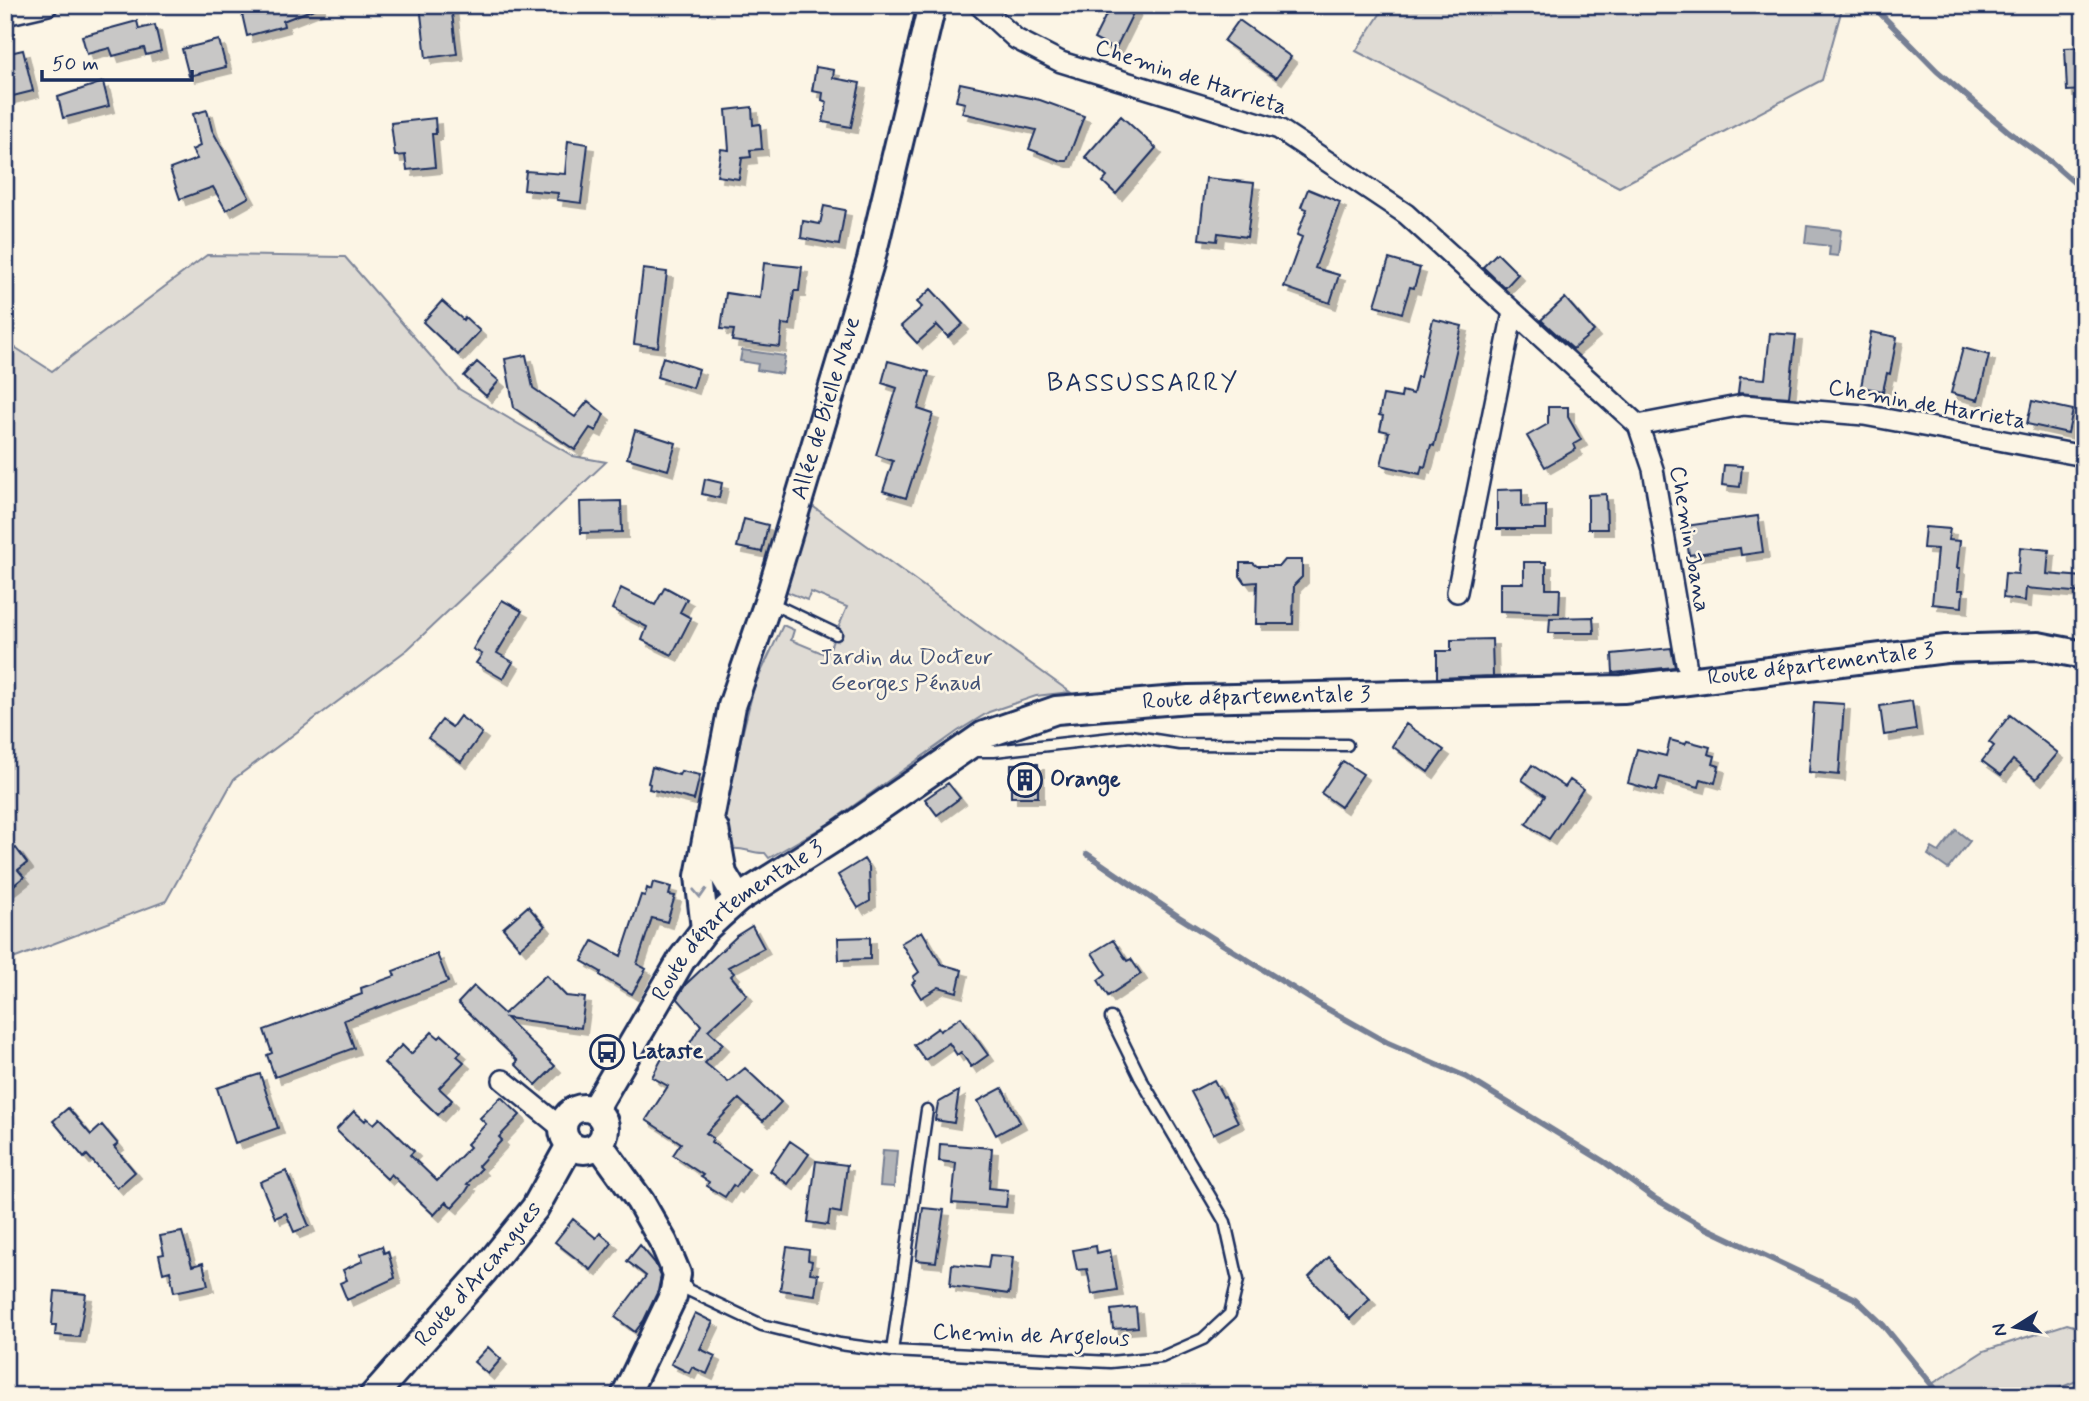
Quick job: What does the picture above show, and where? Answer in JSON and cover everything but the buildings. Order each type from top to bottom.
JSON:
[{"type":"main road","name":"Allée de Bielle Nave","points":[[705,929],[699,876],[732,706],[768,602],[872,260],[932,5]]},
{"type":"main road","name":"Route départementale 3","points":[[594,1110],[682,959],[705,929],[738,899],[842,833],[984,735],[1056,710],[1189,699],[1623,689],[1946,649],[2038,646],[2084,655]]},
{"type":"main road","name":"Allée de Bielle Nave","points":[[712,810],[723,874],[738,899]]},
{"type":"main road","points":[[583,1108],[594,1110],[602,1118],[606,1129],[599,1144],[592,1149],[583,1150],[566,1137],[566,1119],[573,1111],[583,1108]]},
{"type":"main road","name":"Route d'Arcangues","points":[[373,1396],[483,1272],[535,1208],[566,1137]]},
{"type":"main road","points":[[599,1144],[640,1201],[664,1243],[677,1274],[673,1297],[625,1396]]},
{"type":"street","points":[[5,15],[48,5]]},
{"type":"street","name":"Chemin de Harrieta","points":[[979,5],[1016,38],[1061,62],[1279,129],[1406,214],[1638,425],[1743,405],[1864,415],[2084,456]]},
{"type":"street","points":[[1457,592],[1513,312]]},
{"type":"street","name":"Chemin Joana","points":[[1638,425],[1653,470],[1686,663]]},
{"type":"street","points":[[503,1080],[566,1137]]},
{"type":"lane","points":[[768,602],[836,634]]},
{"type":"lane","points":[[961,751],[994,751],[1130,736],[1180,744],[1346,745]]},
{"type":"lane","name":"Chemin de Argelous","points":[[677,1274],[688,1290],[762,1325],[840,1344],[892,1351],[1110,1362],[1162,1357],[1203,1339],[1230,1314],[1238,1280],[1225,1222],[1141,1079],[1111,1018]]},
{"type":"lane","points":[[892,1351],[927,1110]]},
{"type":"green space","points":[[1386,5],[1843,5],[1822,80],[1619,187],[1356,51]]},
{"type":"green space","points":[[207,255],[345,257],[459,389],[573,456],[606,462],[408,649],[234,779],[166,901],[5,962],[5,341],[52,371]]},
{"type":"green space","name":"Jardin du Docteur Georges Pénaud","points":[[811,505],[1070,692],[1036,696],[989,712],[958,731],[828,824],[769,858],[765,853],[731,849],[722,824],[724,807],[754,687],[783,625],[794,630],[791,640],[827,655],[847,607],[811,592],[807,600],[785,591]]},
{"type":"green space","points":[[2067,1324],[2084,1329],[2084,1378],[2040,1396],[1934,1396],[1932,1384],[1984,1351]]},
{"type":"shaded area","points":[[1807,226],[1841,230],[1838,256],[1829,255],[1830,246],[1805,243]]},
{"type":"shaded area","points":[[742,350],[785,356],[782,374],[757,370],[758,364],[740,361]]},
{"type":"shaded area","points":[[1956,830],[1970,841],[1948,869],[1928,855],[1932,848],[1939,852]]},
{"type":"shaded area","points":[[883,1150],[897,1151],[894,1187],[880,1186]]},
{"type":"waterway","points":[[1872,5],[1937,71],[2084,191]]},
{"type":"waterway","points":[[1087,854],[1179,917],[1317,1003],[1388,1043],[1466,1077],[1702,1226],[1856,1299],[1883,1325],[1941,1396]]},
{"type":"place","name":"Orange","points":[[1025,780]]},
{"type":"place","name":"Lataste","points":[[607,1052]]},
{"type":"district","name":"BASSUSSARRY","points":[[1143,384]]}]
